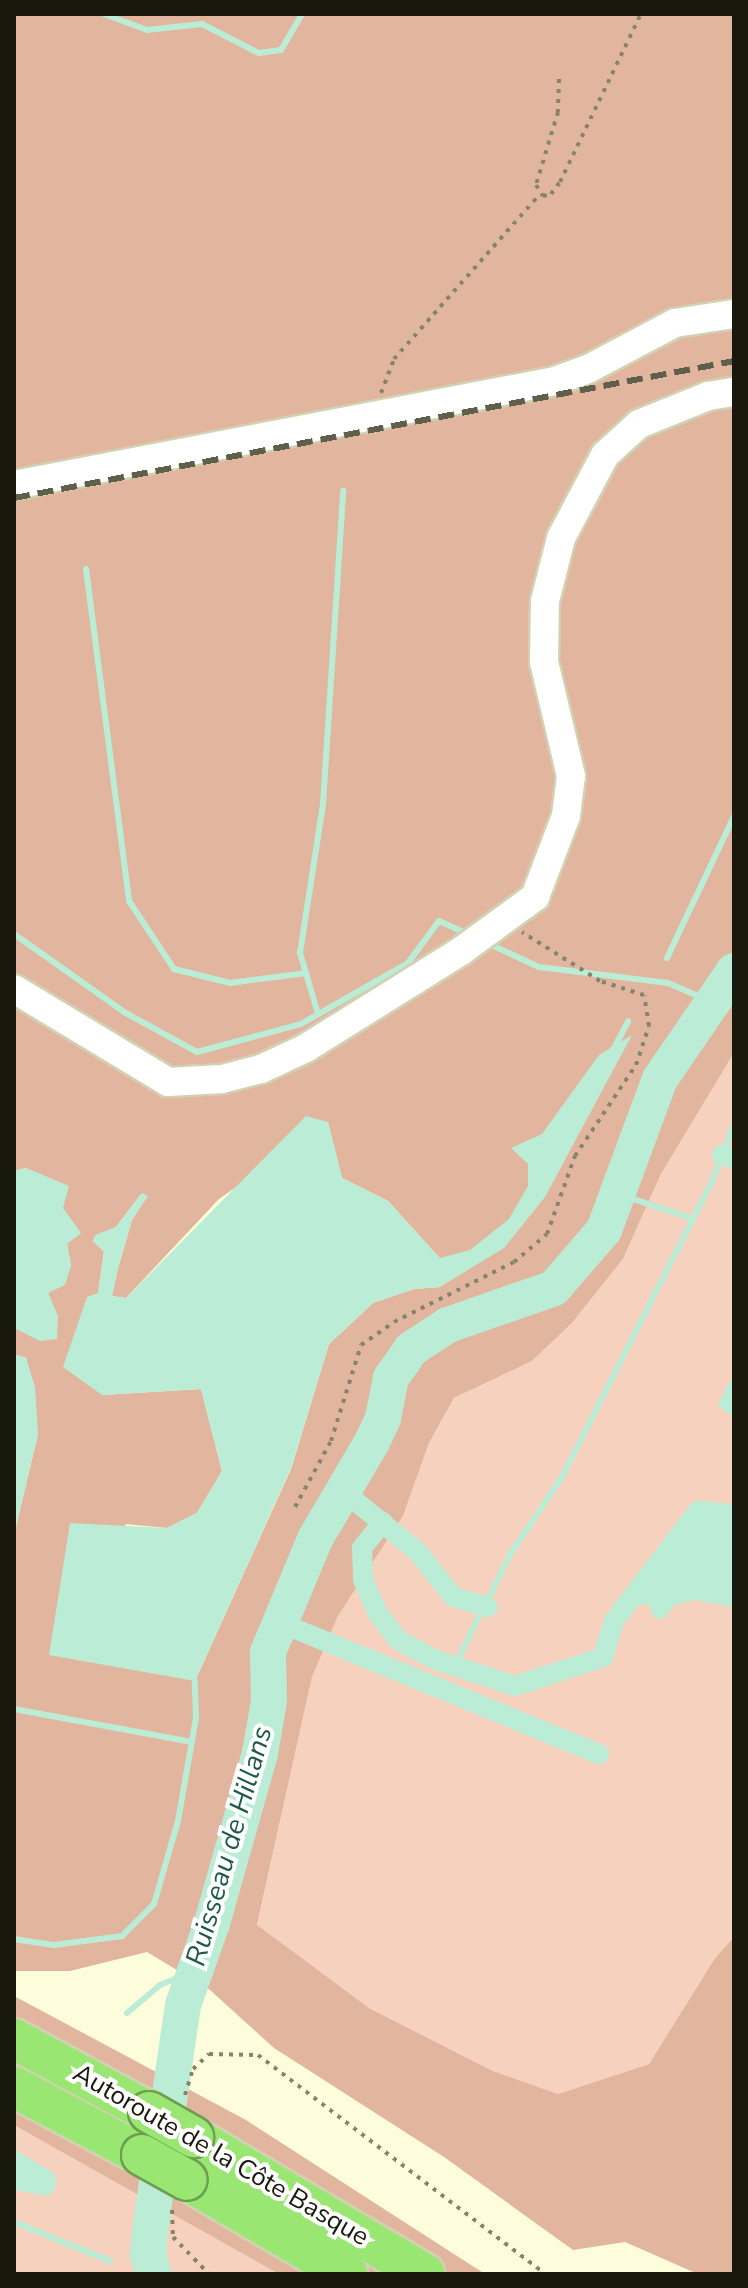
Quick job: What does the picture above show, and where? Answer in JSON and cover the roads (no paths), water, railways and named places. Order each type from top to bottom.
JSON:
[{"type":"highway","name":"Autoroute de la Côte Basque","points":[[14,2039],[193,2137],[425,2274]]},
{"type":"highway","name":"Autoroute de la Côte Basque","points":[[14,2087],[142,2155],[180,2195],[347,2274]]},
{"type":"street","points":[[14,485],[555,381],[602,363],[675,323],[734,314]]},
{"type":"street","points":[[14,989],[168,1082],[222,1079],[261,1069],[306,1048],[535,897],[566,816],[571,776],[544,662],[545,601],[567,524],[605,455],[639,424],[708,396],[734,392]]},
{"type":"waterway","points":[[104,14],[147,30],[202,24],[259,53],[281,50],[302,14]]},
{"type":"waterway","points":[[318,1014],[300,953],[323,804],[343,491]]},
{"type":"waterway","points":[[86,569],[129,901],[174,969],[230,983],[306,973]]},
{"type":"waterway","points":[[667,958],[734,816]]},
{"type":"waterway","points":[[14,934],[124,1012],[197,1052],[301,1024],[408,963],[439,921],[468,934]]},
{"type":"waterway","points":[[485,942],[539,967],[668,983],[716,1004]]},
{"type":"waterway","name":"Ruisseau de Hillans","points":[[154,2274],[148,2255],[150,2231],[183,2005],[212,1923],[260,1753],[269,1701],[268,1652],[315,1539],[372,1442],[383,1418],[391,1378],[411,1349],[448,1325],[554,1288],[604,1230],[660,1079],[734,971]]},
{"type":"waterway","points":[[614,1048],[628,1022]]},
{"type":"waterway","points":[[455,1665],[511,1553],[562,1477],[712,1181],[734,1125]]},
{"type":"waterway","points":[[722,1155],[734,1159]]},
{"type":"waterway","points":[[618,1194],[693,1219]]},
{"type":"waterway","points":[[343,1491],[418,1552],[453,1597],[488,1607]]},
{"type":"waterway","points":[[383,1522],[362,1548],[363,1579],[377,1612],[398,1640],[433,1659],[515,1686],[603,1657],[614,1621],[698,1511],[734,1514]]},
{"type":"waterway","points":[[281,1623],[599,1754]]},
{"type":"waterway","points":[[14,1939],[54,1945],[122,1936],[154,1904],[178,1821],[196,1718],[195,1681]]},
{"type":"waterway","points":[[14,1709],[192,1742]]},
{"type":"waterway","points":[[127,2013],[160,1985],[190,1973]]},
{"type":"waterway","points":[[14,2222],[110,2261]]},
{"type":"railway","points":[[14,498],[734,361]]}]
